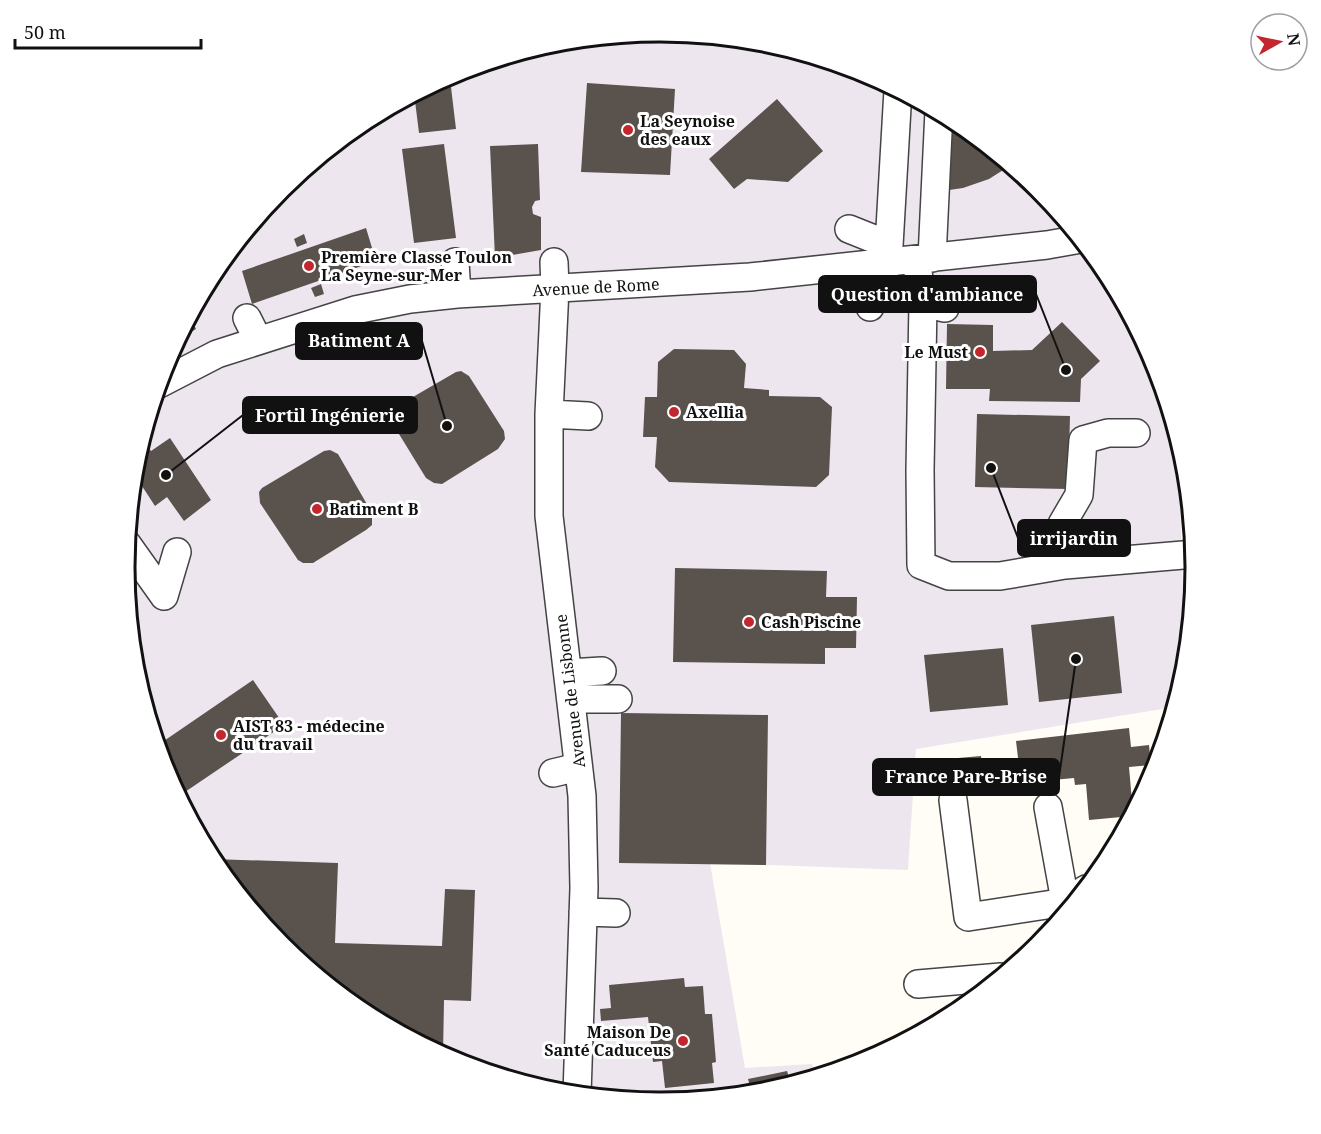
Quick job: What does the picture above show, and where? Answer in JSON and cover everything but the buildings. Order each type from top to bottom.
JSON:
[{"type":"street","points":[[870,307],[888,254],[897,98]]},
{"type":"street","points":[[938,121],[924,259],[934,305],[921,565],[949,576],[1000,576],[1065,565],[1114,570],[1185,556]]},
{"type":"street","points":[[849,229],[888,254]]},
{"type":"street","name":"Avenue de Rome","points":[[170,378],[217,354],[253,329],[294,335],[356,310],[555,275],[750,278],[888,254],[924,259],[1072,241]]},
{"type":"street","name":"Avenue de Rome","points":[[1047,245],[1077,247]]},
{"type":"street","points":[[455,262],[457,294]]},
{"type":"street","name":"Avenue de Lisbonne","points":[[555,275],[549,414],[549,516],[570,686],[566,770],[582,796],[583,912],[589,1052],[579,1086]]},
{"type":"street","points":[[549,414],[588,416]]},
{"type":"street","points":[[1065,565],[1062,524],[1079,495],[1083,441],[1108,433],[1136,433]]},
{"type":"street","points":[[136,556],[164,596],[177,552]]},
{"type":"street","points":[[570,686],[602,671]]},
{"type":"street","points":[[570,686],[618,699]]},
{"type":"street","points":[[953,800],[968,917],[1064,902]]},
{"type":"street","points":[[1048,807],[1071,894]]},
{"type":"street","points":[[583,912],[616,913]]},
{"type":"street","points":[[918,984],[987,978]]},
{"type":"shaded area","points":[[660,42],[695,43],[729,46],[796,60],[829,70],[893,96],[952,130],[980,150],[1007,172],[1055,221],[1097,275],[1115,305],[1146,366],[1158,398],[1168,431],[1178,484],[1184,606],[1181,636],[1166,708],[916,749],[908,870],[710,863],[745,1068],[812,1064],[814,1069],[796,1074],[729,1088],[695,1091],[626,1091],[592,1088],[525,1074],[492,1064],[428,1038],[369,1004],[341,984],[314,962],[266,913],[244,887],[206,830],[175,768],[163,736],[153,703],[140,636],[135,567],[137,533],[140,498],[153,431],[175,366],[190,335],[206,304],[244,247],[289,196],[314,172],[369,130],[398,112],[428,96],[492,70],[558,52],[592,46]]},
{"type":"place","name":"La Seynoise des eaux","points":[[628,130]]},
{"type":"place","name":"Première Classe Toulon La Seyne-sur-Mer","points":[[309,266]]},
{"type":"place","name":"Le Must","points":[[980,352]]},
{"type":"place","name":"Question d'ambiance","points":[[1066,370]]},
{"type":"place","name":"Axellia","points":[[674,412]]},
{"type":"place","name":"Batiment A","points":[[447,426]]},
{"type":"place","name":"irrijardin","points":[[991,468]]},
{"type":"place","name":"Fortil Ingénierie","points":[[166,475]]},
{"type":"place","name":"Batiment B","points":[[317,509]]},
{"type":"place","name":"Cash Piscine","points":[[749,622]]},
{"type":"place","name":"France Pare-Brise","points":[[1076,659]]},
{"type":"place","name":"AIST 83 - médecine du travail","points":[[221,735]]},
{"type":"place","name":"Maison De Santé Caduceus","points":[[683,1041]]}]
